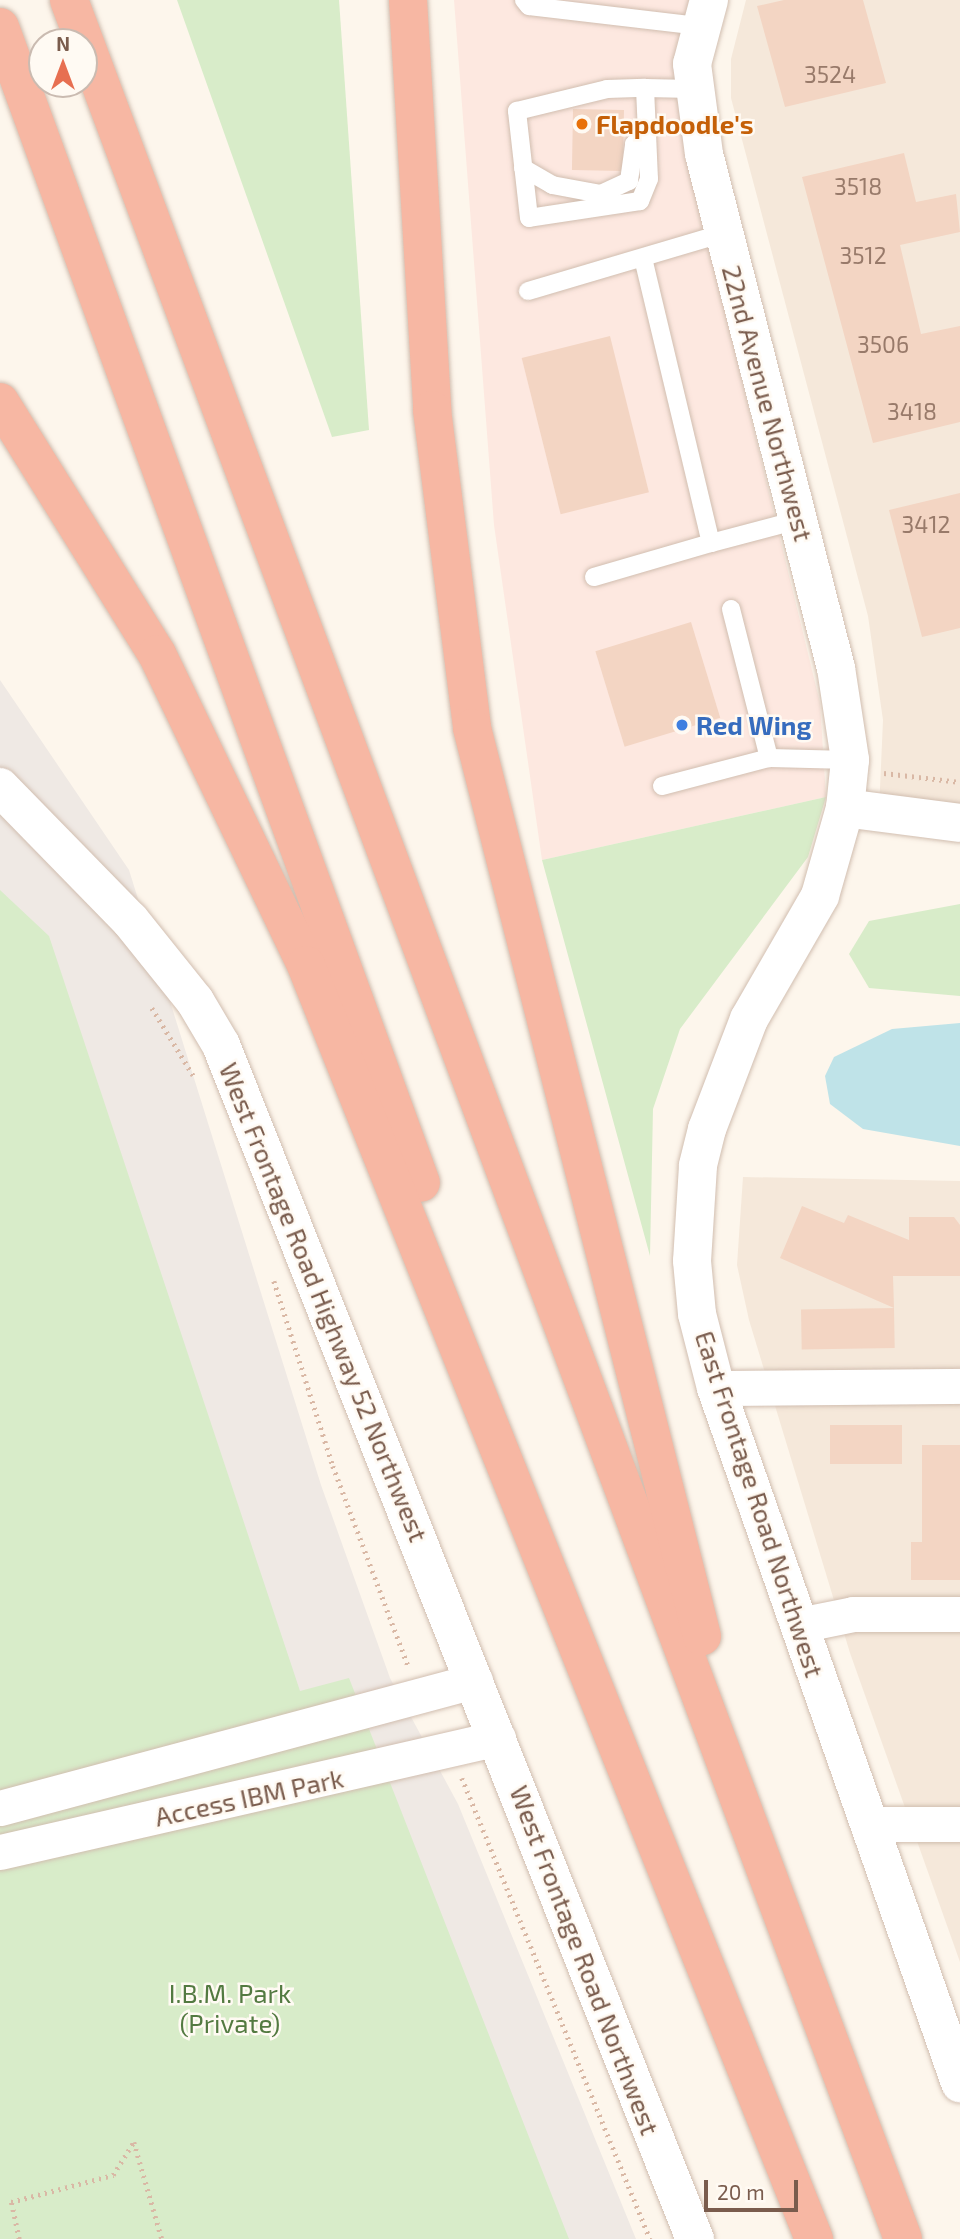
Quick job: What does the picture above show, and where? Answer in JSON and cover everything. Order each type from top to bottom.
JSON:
[{"type":"highway","points":[[69,0],[903,2239]]},
{"type":"highway","points":[[408,0],[431,396],[472,728],[752,1832]]},
{"type":"highway","points":[[0,27],[331,928],[658,1851]]},
{"type":"highway","points":[[0,402],[157,654],[238,813],[395,1182],[814,2239]]},
{"type":"street","name":"22nd Avenue Northwest","points":[[703,13],[693,89],[724,233],[846,714],[850,760],[845,808]]},
{"type":"street","name":"West Frontage Road Highway 52 Northwest","points":[[0,787],[130,920],[195,1000],[221,1045],[475,1681]]},
{"type":"street","points":[[845,808],[960,823]]},
{"type":"street","name":"East Frontage Road Northwest","points":[[845,808],[820,896],[749,1019],[698,1166],[692,1261],[716,1388],[960,2083]]},
{"type":"street","points":[[716,1388],[960,1385]]},
{"type":"street","points":[[799,1625],[853,1614],[960,1614]]},
{"type":"street","name":"Access IBM Park","points":[[0,1808],[475,1681]]},
{"type":"street","name":"West Frontage Road Northwest","points":[[475,1681],[695,2239]]},
{"type":"street","name":"Access IBM Park","points":[[0,1852],[498,1738]]},
{"type":"street","points":[[869,1824],[960,1824]]},
{"type":"lane","points":[[524,0],[529,6],[596,6],[703,13]]},
{"type":"lane","points":[[645,88],[649,179],[640,201],[529,218],[516,111],[607,89],[645,88],[693,89]]},
{"type":"lane","points":[[523,168],[552,185],[601,194],[629,181],[634,144],[647,134]]},
{"type":"lane","points":[[527,291],[724,233]]},
{"type":"lane","points":[[643,258],[711,543]]},
{"type":"lane","points":[[594,576],[797,520]]},
{"type":"lane","points":[[731,609],[769,758]]},
{"type":"lane","points":[[662,786],[769,758],[850,760]]},
{"type":"path","points":[[886,773],[960,782]]},
{"type":"path","points":[[148,1000],[199,1086]]},
{"type":"path","points":[[270,1270],[333,1466],[423,1695]]},
{"type":"path","points":[[450,1750],[650,2239]]},
{"type":"path","points":[[19,2239],[11,2202],[113,2175],[134,2141],[162,2239]]},
{"type":"shaded area","points":[[454,0],[691,0],[695,188],[820,703],[826,797],[542,860],[494,525]]},
{"type":"shaded area","points":[[746,0],[960,0],[960,823],[879,811],[883,720],[868,616],[731,98],[731,59]]},
{"type":"shaded area","name":"I.B.M. Park (Private)","points":[[0,680],[129,870],[321,1485],[390,1678],[458,1804],[636,2239],[0,2239]]},
{"type":"shaded area","points":[[743,1177],[960,1181],[960,1962],[850,1653],[749,1320],[737,1265]]},
{"type":"green space","points":[[177,0],[339,0],[369,430],[332,437]]},
{"type":"green space","points":[[826,797],[808,857],[680,1029],[653,1109],[650,1256],[542,860]]},
{"type":"green space","name":"I.B.M. Park (Private)","points":[[0,890],[49,936],[300,1691],[349,1678],[569,2239],[0,2239]]},
{"type":"green space","points":[[960,904],[960,996],[869,988],[849,954],[869,921]]},
{"type":"water","points":[[960,1023],[960,1146],[863,1129],[830,1104],[825,1076],[834,1057],[892,1029]]},
{"type":"building","points":[[784,0],[863,0],[886,83],[785,107],[757,6]]},
{"type":"building","points":[[573,109],[624,110],[623,171],[572,170]]},
{"type":"building","points":[[904,153],[916,202],[956,194],[960,232],[900,245],[921,334],[960,326],[960,422],[873,443],[802,177]]},
{"type":"building","points":[[610,336],[649,492],[561,514],[522,358]]},
{"type":"building","points":[[960,493],[960,628],[922,637],[889,510]]},
{"type":"building","points":[[691,622],[720,718],[625,747],[595,651]]},
{"type":"building","points":[[802,1206],[844,1223],[848,1215],[909,1240],[909,1217],[954,1217],[960,1225],[960,1276],[893,1276],[894,1308],[780,1258]]},
{"type":"building","points":[[894,1308],[895,1348],[802,1350],[801,1310]]},
{"type":"building","points":[[830,1425],[902,1425],[902,1464],[830,1464]]},
{"type":"building","points":[[922,1445],[960,1445],[960,1580],[911,1580],[911,1542],[922,1542]]},
{"type":"place","name":"Flapdoodle's","points":[[582,124]]},
{"type":"place","name":"Red Wing","points":[[682,725]]}]
